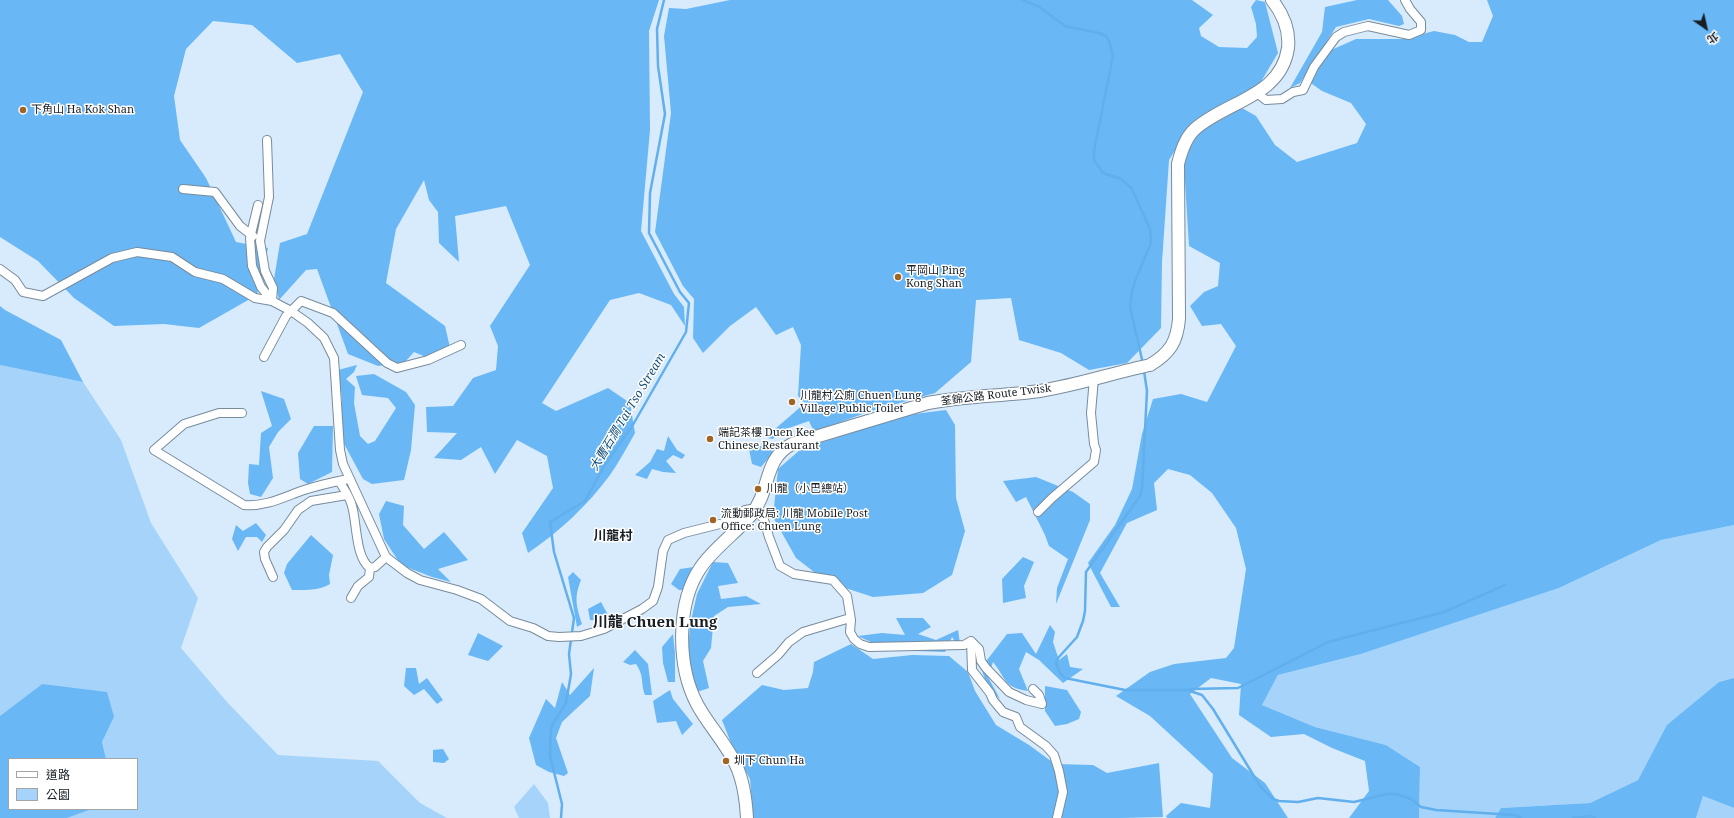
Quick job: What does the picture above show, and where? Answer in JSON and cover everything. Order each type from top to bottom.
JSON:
[{"type":"main road","name":"荃錦公路 Route Twisk","points":[[747,818],[744,788],[736,765],[700,710],[690,688],[685,666],[683,625],[684,609],[688,594],[701,568],[757,508],[766,489],[771,468],[776,456],[783,449],[796,442],[928,403],[1043,390],[1150,365],[1162,358],[1175,340],[1178,330],[1180,293],[1178,164],[1182,149],[1187,139],[1200,125],[1257,93],[1268,85],[1279,72],[1288,49],[1288,36],[1282,14],[1272,0]]},
{"type":"street","points":[[1257,93],[1266,100],[1282,99],[1294,92],[1303,90],[1314,67],[1336,37],[1344,32],[1368,26],[1409,35],[1421,30],[1421,22],[1410,9],[1405,0]]},
{"type":"street","points":[[267,140],[269,197],[260,241],[265,271],[274,288],[272,301]]},
{"type":"street","points":[[183,189],[216,192],[240,226],[260,241]]},
{"type":"street","points":[[258,205],[250,234],[252,266],[261,287],[272,301]]},
{"type":"street","points":[[0,269],[15,280],[22,292],[43,296],[112,258],[137,252],[172,257],[195,272],[223,279],[255,298],[272,301],[291,310],[324,338],[334,358],[340,450],[349,479],[386,557],[407,573],[420,580],[453,588],[481,599],[510,621],[533,628],[548,636],[559,638],[581,636],[604,629],[642,609],[653,600],[658,587],[662,550],[668,540],[684,533],[732,521],[745,510],[757,508],[764,520],[780,566],[794,574],[833,580],[847,596],[850,632],[854,639],[860,644],[870,647],[964,645],[971,641]]},
{"type":"street","points":[[264,357],[286,316],[301,301],[334,313],[387,363],[397,368],[428,360],[461,345]]},
{"type":"street","points":[[1038,512],[1094,462],[1096,450],[1091,413],[1094,378]]},
{"type":"street","points":[[242,413],[220,413],[184,424],[154,450],[244,505],[253,506],[263,504],[303,490],[349,479]]},
{"type":"street","points":[[339,481],[352,506],[358,545],[367,566],[370,568],[369,577],[358,586],[351,598]]},
{"type":"street","points":[[273,577],[265,559],[264,552],[284,530],[298,510],[311,501],[347,494]]},
{"type":"street","points":[[370,568],[386,557]]},
{"type":"street","points":[[757,674],[770,663],[789,642],[803,632],[850,618]]},
{"type":"street","points":[[971,641],[979,649],[981,661],[986,668],[1009,692],[1026,700],[1042,704],[1039,696],[1033,689]]},
{"type":"street","points":[[971,641],[972,670],[990,693],[993,700],[1003,712],[1016,718],[1020,727],[1046,746],[1054,755],[1060,771],[1063,792],[1057,818]]},
{"type":"green space","points":[[0,365],[83,382],[121,440],[151,523],[198,598],[181,648],[227,702],[278,755],[378,761],[420,803],[447,818],[67,818],[89,810],[138,810],[138,758],[106,758],[102,742],[114,717],[42,684],[0,716]]},
{"type":"green space","points":[[1734,525],[1734,678],[1719,682],[1668,725],[1638,780],[1590,803],[1501,808],[1495,818],[1419,818],[1420,767],[1386,745],[1315,727],[1262,705],[1278,675],[1361,654],[1559,588],[1661,540]]},
{"type":"green space","points":[[534,784],[548,803],[550,818],[519,818],[514,807]]},
{"type":"green space","points":[[1703,796],[1734,808],[1734,818],[1696,818]]},
{"type":"shaded area","points":[[0,0],[659,0],[649,31],[650,130],[641,231],[674,294],[684,307],[685,326],[671,305],[639,293],[610,300],[542,403],[556,411],[608,388],[630,403],[635,433],[610,475],[583,507],[551,536],[528,553],[522,533],[553,488],[547,456],[517,440],[495,474],[481,447],[461,460],[434,458],[457,433],[427,432],[426,407],[453,406],[473,378],[496,370],[498,346],[490,326],[530,265],[506,206],[455,216],[459,262],[439,243],[438,212],[429,200],[424,180],[396,229],[386,283],[445,326],[451,352],[431,359],[414,352],[405,362],[378,366],[348,354],[317,269],[306,270],[279,300],[274,279],[280,243],[307,234],[363,92],[340,54],[297,63],[252,25],[213,21],[186,49],[174,96],[180,140],[206,178],[236,242],[268,248],[257,295],[199,328],[164,324],[114,326],[74,298],[38,261],[0,237]]},
{"type":"shaded area","points":[[730,0],[1192,0],[1213,15],[1199,28],[1201,36],[1219,47],[1247,48],[1257,37],[1256,24],[1251,7],[1256,0],[1265,2],[1278,53],[1259,85],[1190,126],[1169,160],[1162,262],[1161,328],[1127,363],[1089,370],[1061,353],[1019,340],[1011,298],[976,300],[971,362],[935,393],[868,412],[814,432],[809,421],[780,431],[773,439],[768,438],[767,436],[805,403],[798,396],[801,345],[793,327],[776,335],[756,307],[730,326],[703,353],[693,338],[694,299],[683,286],[655,232],[671,113],[664,36],[669,8],[686,9]]},
{"type":"shaded area","points":[[1357,0],[1388,0],[1402,16],[1404,24],[1399,26],[1369,19],[1336,27],[1300,83],[1290,88],[1322,32],[1325,7]]},
{"type":"shaded area","points":[[1487,0],[1734,0],[1734,525],[1661,540],[1559,588],[1361,654],[1278,675],[1262,705],[1315,727],[1386,745],[1420,767],[1419,818],[1349,818],[1369,791],[1365,761],[1332,748],[1304,734],[1271,737],[1239,715],[1241,684],[1211,678],[1190,694],[1232,758],[1265,783],[1288,818],[1167,818],[1166,816],[1181,803],[1210,808],[1213,774],[1150,716],[1116,696],[1150,672],[1174,664],[1226,658],[1234,648],[1246,569],[1236,528],[1212,493],[1190,475],[1168,469],[1154,483],[1157,510],[1127,523],[1100,573],[1120,607],[1111,607],[1088,563],[1115,525],[1132,489],[1142,434],[1153,399],[1181,394],[1207,402],[1236,346],[1221,324],[1202,326],[1190,306],[1204,292],[1218,286],[1220,263],[1189,246],[1184,165],[1188,151],[1198,134],[1242,108],[1256,116],[1275,145],[1297,162],[1357,143],[1366,124],[1351,103],[1322,91],[1308,81],[1329,51],[1356,39],[1404,39],[1434,31],[1455,35],[1469,42],[1482,42],[1493,16]]},
{"type":"shaded area","points":[[0,306],[61,340],[83,382],[0,365]]},
{"type":"shaded area","points":[[357,365],[354,372],[346,379],[355,387],[354,403],[360,436],[368,444],[375,441],[396,408],[388,398],[362,395],[356,376],[374,374],[406,392],[415,405],[411,450],[404,480],[372,484],[363,479],[342,440],[342,399],[338,370]]},
{"type":"shaded area","points":[[261,391],[284,399],[291,419],[278,432],[269,447],[273,478],[261,497],[250,494],[248,483],[249,464],[259,465],[261,433],[272,426]]},
{"type":"shaded area","points":[[946,410],[955,425],[956,498],[965,531],[952,575],[923,593],[873,597],[827,582],[796,558],[773,517],[778,469],[801,449],[906,415]]},
{"type":"shaded area","points":[[314,426],[333,426],[332,472],[308,484],[300,479],[298,453]]},
{"type":"shaded area","points":[[668,436],[677,450],[685,455],[682,459],[673,455],[666,461],[676,473],[652,469],[647,479],[635,475],[650,462],[657,449],[664,451]]},
{"type":"shaded area","points":[[755,446],[774,447],[771,455],[761,467],[752,464],[749,449]]},
{"type":"shaded area","points":[[1036,477],[1073,492],[1090,504],[1090,520],[1056,604],[1057,588],[1068,559],[1049,546],[1026,497],[1016,502],[1003,481]]},
{"type":"shaded area","points":[[386,501],[404,506],[403,525],[424,549],[444,532],[468,560],[438,569],[451,582],[432,577],[401,565],[384,539],[379,514]]},
{"type":"shaded area","points":[[256,523],[266,535],[262,542],[257,537],[246,537],[238,551],[232,539],[236,525],[243,531]]},
{"type":"shaded area","points":[[311,535],[333,555],[329,575],[330,584],[317,589],[292,590],[284,573],[287,564]]},
{"type":"shaded area","points":[[1023,557],[1034,562],[1024,586],[1026,598],[1003,603],[1002,579]]},
{"type":"shaded area","points":[[713,562],[728,563],[738,583],[718,586],[721,599],[746,596],[761,604],[728,607],[714,616],[711,648],[703,661],[709,688],[697,692],[691,676],[688,654],[690,625],[697,594]]},
{"type":"shaded area","points":[[694,567],[685,590],[679,590],[671,584],[680,569]]},
{"type":"shaded area","points":[[573,572],[581,580],[577,592],[577,602],[578,612],[582,624],[577,627],[568,577]]},
{"type":"shaded area","points":[[601,602],[608,615],[606,621],[590,620],[588,609]]},
{"type":"shaded area","points":[[896,618],[923,618],[931,627],[918,634],[936,640],[958,630],[961,650],[952,637],[945,652],[888,650],[858,636],[882,633],[905,635]]},
{"type":"shaded area","points":[[1050,625],[1055,632],[1053,642],[1059,660],[1067,654],[1070,667],[1083,669],[1063,683],[1039,660],[1026,652],[1019,669],[1028,691],[1020,690],[1010,685],[993,662],[988,677],[1000,699],[988,688],[981,668],[1007,634],[1022,633],[1036,654]]},
{"type":"shaded area","points":[[478,633],[503,646],[488,661],[468,655]]},
{"type":"shaded area","points":[[673,634],[675,653],[675,682],[668,682],[663,663],[662,647]]},
{"type":"shaded area","points":[[851,644],[873,659],[912,655],[949,656],[968,672],[975,691],[996,725],[1029,745],[1055,764],[1093,765],[1107,773],[1159,763],[1163,817],[753,818],[750,779],[731,743],[722,720],[762,685],[784,690],[808,688],[813,672],[814,662]]},
{"type":"shaded area","points":[[635,650],[648,664],[652,695],[645,695],[641,676],[636,664],[630,665],[623,662]]},
{"type":"shaded area","points":[[406,668],[416,668],[419,684],[427,678],[443,700],[437,704],[424,689],[414,695],[404,686]]},
{"type":"shaded area","points":[[594,668],[590,696],[562,722],[556,738],[568,773],[564,776],[549,772],[536,765],[529,738],[546,699],[555,708],[562,682],[570,695]]},
{"type":"shaded area","points":[[1734,678],[1734,808],[1703,796],[1696,818],[1495,818],[1501,808],[1590,803],[1638,780],[1667,725],[1719,682]]},
{"type":"shaded area","points":[[42,684],[107,692],[114,717],[102,742],[106,758],[8,758],[8,810],[89,810],[67,818],[0,818],[0,716]]},
{"type":"shaded area","points":[[1045,686],[1067,690],[1081,712],[1079,719],[1067,724],[1055,726],[1045,711]]},
{"type":"shaded area","points":[[670,690],[673,699],[693,724],[682,735],[676,721],[657,723],[653,701]]},
{"type":"shaded area","points":[[443,749],[449,759],[444,763],[433,762],[433,750]]},
{"type":"waterway","name":"大曹石澗 Tai Tso Stream","points":[[561,818],[562,804],[550,756],[551,727],[566,703],[571,674],[569,654],[574,618],[554,552],[550,522],[585,501],[603,468],[634,423],[686,332],[689,303],[680,292],[649,233],[650,193],[665,114],[658,66],[657,29],[664,0]]},
{"type":"waterway","points":[[1022,0],[1038,6],[1065,26],[1099,33],[1106,36],[1109,41],[1113,56],[1094,151],[1094,160],[1103,173],[1121,179],[1132,189],[1150,229],[1151,243],[1132,291],[1130,307],[1143,364]]},
{"type":"waterway","points":[[1144,371],[1147,391],[1142,488],[1140,496],[1086,572],[1085,611],[1083,621],[1077,637],[1058,658],[1056,663],[1060,673],[1065,678],[1125,690],[1187,690],[1202,695],[1213,709],[1260,786],[1273,799],[1279,801],[1298,802],[1318,798],[1354,802],[1387,794],[1396,794],[1411,799],[1421,807],[1436,810],[1514,815],[1521,818]]},
{"type":"waterway","points":[[1190,689],[1238,688],[1328,642],[1444,612],[1505,585]]},
{"type":"waterway","points":[[1573,818],[1591,816],[1595,818]]},
{"type":"place","name":"下角山 Ha Kok Shan","points":[[23,110]]},
{"type":"place","name":"平岡山 Ping Kong Shan","points":[[898,277]]},
{"type":"place","name":"川龍村公廁 Chuen Lung Village Public Toilet","points":[[792,402]]},
{"type":"place","name":"端記茶樓 Duen Kee Chinese Restaurant","points":[[710,439]]},
{"type":"place","name":"川龍（小巴總站）","points":[[758,489]]},
{"type":"place","name":"流動郵政局: 川龍 Mobile Post Office: Chuen Lung","points":[[713,520]]},
{"type":"place","name":"圳下 Chun Ha","points":[[726,761]]},
{"type":"district","name":"川龍村","points":[[613,536]]},
{"type":"district","name":"川龍 Chuen Lung","points":[[655,623]]}]
